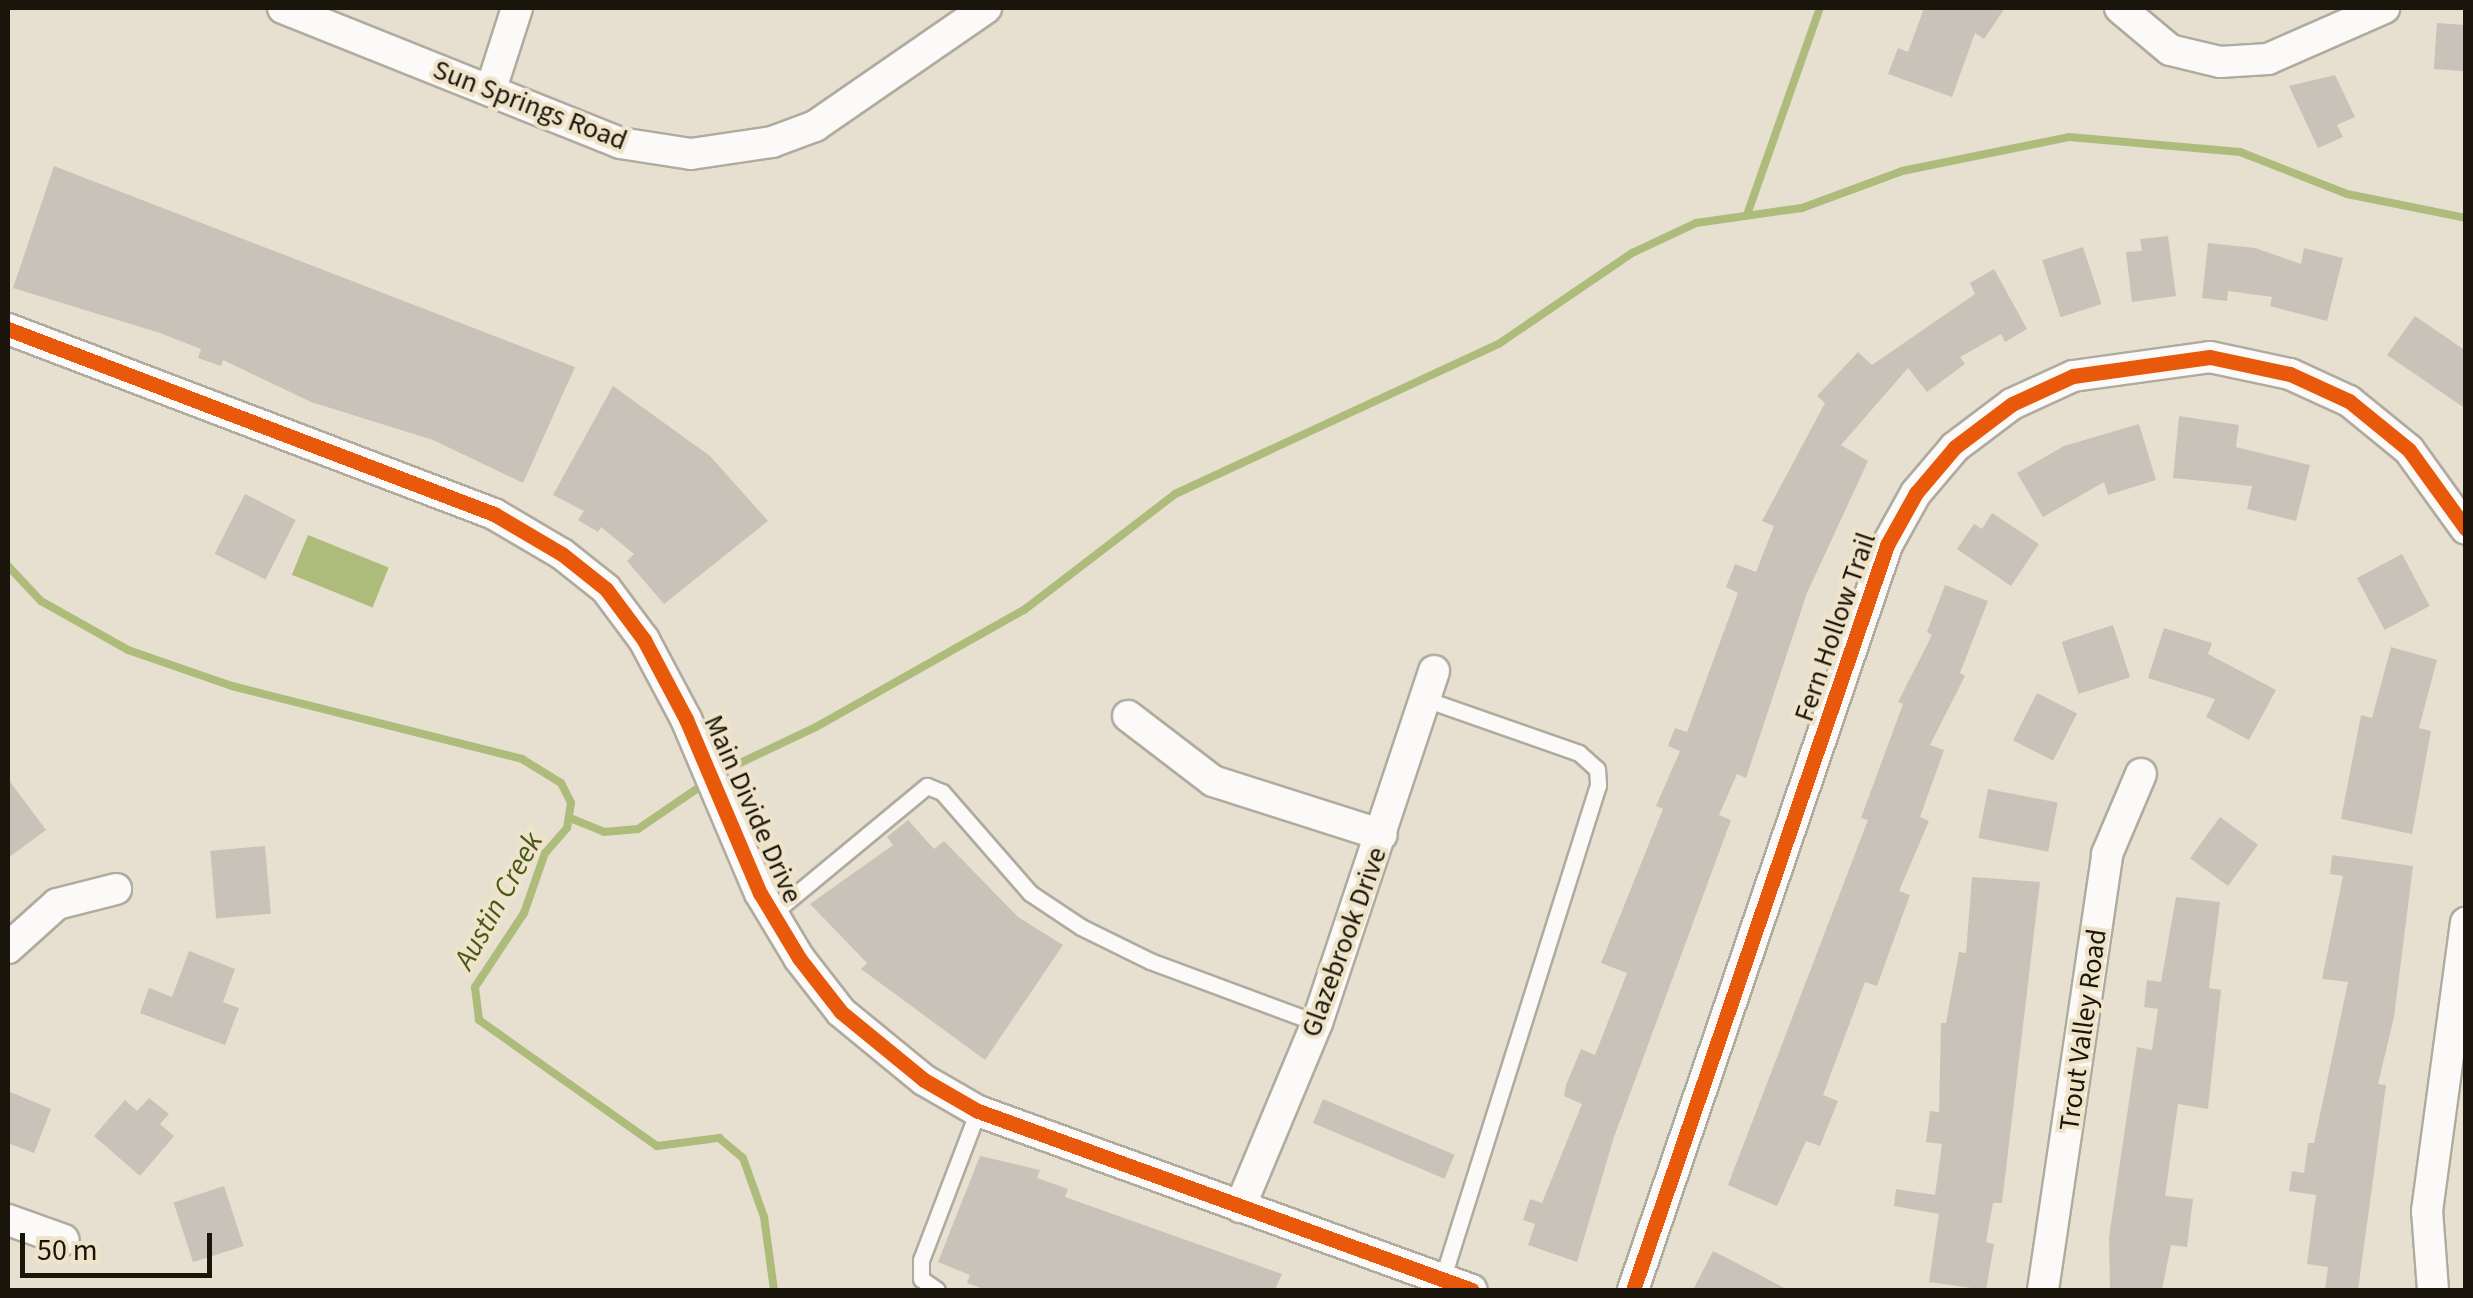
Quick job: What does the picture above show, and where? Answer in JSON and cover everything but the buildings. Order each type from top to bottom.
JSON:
[{"type":"street","name":"Sun Springs Road","points":[[283,8],[491,88],[620,144],[691,154],[730,151],[815,126],[986,8]]},
{"type":"street","points":[[491,88],[517,8]]},
{"type":"street","points":[[2120,8],[2170,50],[2220,62],[2268,59],[2384,8]]},
{"type":"street","name":"Main Divide Drive","points":[[8,329],[494,514],[562,554],[606,589],[644,640],[772,914],[841,1012],[924,1080],[978,1111],[1433,1282],[1472,1290]]},
{"type":"street","name":"Fern Hollow Trail","points":[[1632,1290],[1887,544],[1916,493],[1954,446],[2012,404],[2073,376],[2210,357],[2290,374],[2349,401],[2409,450],[2466,529]]},
{"type":"street","name":"Glazebrook Drive","points":[[1240,1207],[1317,1023],[1429,685]]},
{"type":"street","points":[[1128,716],[1213,782],[1382,835]]},
{"type":"street","name":"Trout Valley Road","points":[[2043,1290],[2107,854],[2140,774]]},
{"type":"street","points":[[8,948],[57,904],[116,889]]},
{"type":"street","points":[[2433,1290],[2427,1211],[2466,923]]},
{"type":"street","points":[[8,1220],[64,1240]]},
{"type":"lane","points":[[1429,685],[1579,753],[1597,769],[1598,785],[1433,1282]]},
{"type":"lane","points":[[772,914],[927,786],[942,792],[1030,894],[1081,927],[1150,961],[1317,1023]]},
{"type":"lane","points":[[938,1290],[921,1279],[921,1260],[978,1111]]},
{"type":"shaded area","points":[[308,535],[389,568],[373,607],[292,575]]},
{"type":"waterway","points":[[1748,212],[1820,8]]},
{"type":"waterway","points":[[719,773],[816,727],[1024,610],[1175,494],[1500,343],[1632,253],[1696,223],[1802,208],[1902,171],[2069,137],[2240,152],[2347,194],[2466,218]]},
{"type":"waterway","name":"Austin Creek","points":[[8,566],[41,601],[128,650],[232,686],[522,759],[561,783],[571,803],[567,828],[545,853],[524,913],[475,987],[479,1020],[657,1146],[719,1138],[743,1158],[764,1217],[774,1290]]},
{"type":"waterway","points":[[570,818],[604,832],[638,829],[704,784]]},
{"type":"cycle path","points":[[8,329],[494,514],[562,554],[606,589],[644,640],[686,719],[760,893],[799,958],[841,1012],[924,1080],[978,1111],[1472,1290]]},
{"type":"cycle path","points":[[1633,1290],[1887,545],[1916,493],[1955,447],[2012,404],[2073,376],[2210,357],[2290,374],[2349,401],[2409,450],[2466,529]]}]
